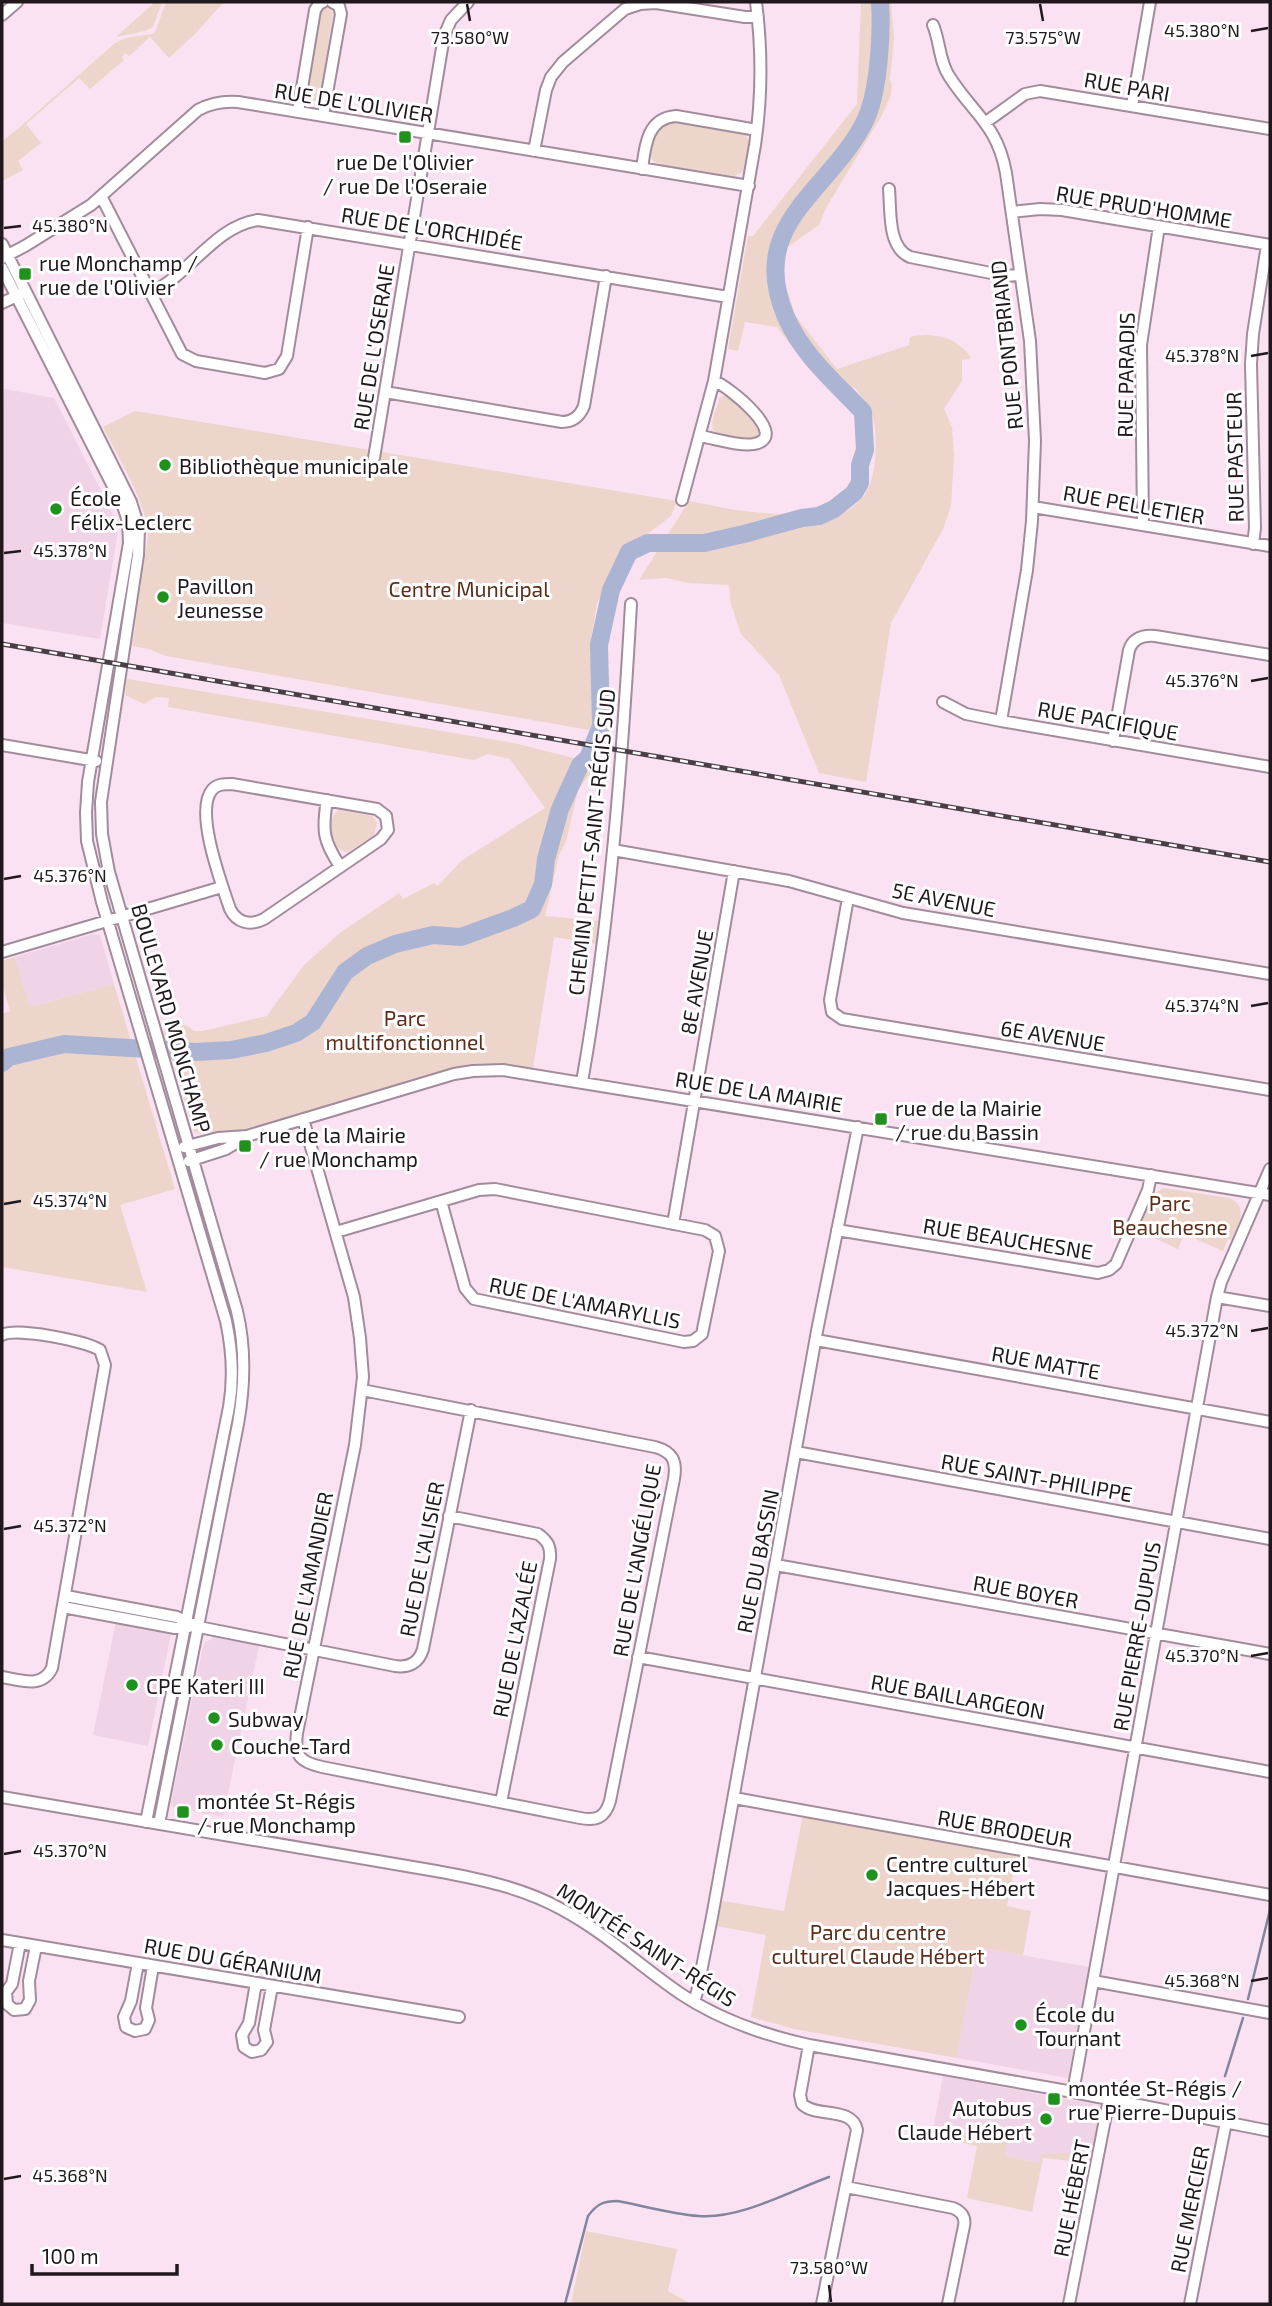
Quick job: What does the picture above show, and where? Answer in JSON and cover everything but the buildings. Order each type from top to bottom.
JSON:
[{"type":"street","points":[[2,15],[17,2]]},
{"type":"street","points":[[298,112],[315,9],[323,2]]},
{"type":"street","points":[[323,116],[341,14],[339,6],[332,2]]},
{"type":"street","name":"RUE DE L'OSERAIE","points":[[374,458],[445,34],[454,15],[468,2]]},
{"type":"street","points":[[682,500],[714,381],[757,130],[759,98],[756,2]]},
{"type":"street","points":[[1132,106],[1150,2]]},
{"type":"street","points":[[534,151],[545,90],[551,77],[563,62],[625,9],[656,4],[758,17]]},
{"type":"street","name":"RUE PONTBRIAND","points":[[933,25],[948,75],[994,133],[1003,156],[1030,341],[1035,407],[1032,507],[1025,583],[1001,722]]},
{"type":"street","name":"RUE PARI","points":[[986,122],[1025,94],[1040,91],[1270,129]]},
{"type":"street","name":"RUE DE L'OLIVIER","points":[[4,257],[101,196],[195,112],[208,105],[231,101],[748,187]]},
{"type":"street","points":[[642,169],[648,135],[653,127],[665,118],[676,116],[757,130]]},
{"type":"street","points":[[889,189],[894,238],[900,252],[910,257],[994,274],[1019,275]]},
{"type":"street","points":[[101,196],[186,357],[265,373],[275,371],[287,356],[308,228]]},
{"type":"street","name":"RUE PRUD'HOMME","points":[[1012,212],[1056,210],[1269,245]]},
{"type":"street","name":"RUE DE L'ORCHIDÉE","points":[[152,292],[170,282],[227,232],[239,225],[265,220],[729,297]]},
{"type":"street","name":"RUE PARADIS","points":[[1143,525],[1141,345],[1159,226]]},
{"type":"street","name":"BOULEVARD MONCHAMP","points":[[2,244],[4,257],[21,294],[123,506],[129,529],[129,543],[91,760],[86,813],[87,841],[107,921],[226,1321],[232,1368],[229,1407],[146,1822]]},
{"type":"street","name":"RUE PASTEUR","points":[[1254,544],[1251,364],[1253,334],[1269,245]]},
{"type":"street","name":"BOULEVARD MONCHAMP","points":[[2,268],[21,294],[126,493],[138,522],[138,555],[101,802],[102,834],[109,872],[237,1311],[244,1363],[241,1406],[159,1824]]},
{"type":"street","points":[[385,392],[562,422],[571,420],[584,406],[606,276]]},
{"type":"street","points":[[2,303],[21,294]]},
{"type":"street","points":[[700,436],[753,444],[762,440],[766,432],[763,422],[733,392],[714,381]]},
{"type":"street","name":"RUE PELLETIER","points":[[1032,507],[1270,547]]},
{"type":"street","name":"CHEMIN PETIT-SAINT-RÉGIS SUD","points":[[582,1082],[602,963],[622,751],[631,604]]},
{"type":"street","points":[[1113,741],[1129,650],[1140,637],[1155,636],[1270,655]]},
{"type":"street","name":"RUE PACIFIQUE","points":[[943,702],[966,714],[1001,722],[1270,767]]},
{"type":"street","points":[[2,745],[106,762]]},
{"type":"street","points":[[232,784],[377,809],[388,820],[386,834],[340,866],[264,919],[253,923],[243,922],[233,915],[222,887],[207,824],[208,799],[213,789],[232,784]]},
{"type":"street","points":[[327,800],[324,834],[328,848],[340,866]]},
{"type":"street","name":"5E AVENUE","points":[[613,850],[789,881],[902,913],[1270,974]]},
{"type":"street","name":"8E AVENUE","points":[[673,1224],[734,871]]},
{"type":"street","points":[[2,951],[222,887]]},
{"type":"street","name":"6E AVENUE","points":[[848,898],[831,994],[832,1012],[842,1019],[1270,1090]]},
{"type":"street","name":"RUE DE LA MAIRIE","points":[[175,1149],[218,1138],[247,1136],[436,1079],[473,1071],[514,1071],[1265,1194]]},
{"type":"street","name":"RUE DE L'AMANDIER","points":[[303,1119],[357,1309],[362,1352],[362,1390],[355,1445],[297,1733],[296,1748],[299,1757],[315,1765],[501,1802],[588,1819],[601,1817]]},
{"type":"street","name":"RUE DU BASSIN","points":[[694,2002],[858,1127]]},
{"type":"street","name":"RUE DE LA MAIRIE","points":[[179,1164],[226,1149],[247,1136]]},
{"type":"street","name":"RUE PIERRE-DUPUIS","points":[[1073,2092],[1217,1297],[1221,1282],[1265,1194],[1270,1169]]},
{"type":"street","name":"RUE BEAUCHESNE","points":[[837,1230],[1098,1273],[1110,1270],[1116,1264],[1152,1175]]},
{"type":"street","name":"RUE DE L'AMARYLLIS","points":[[336,1231],[479,1190],[495,1189],[711,1233],[719,1246],[704,1329],[700,1337],[689,1342],[474,1299],[465,1288],[441,1201]]},
{"type":"street","points":[[1217,1297],[1270,1306]]},
{"type":"street","points":[[2,1335],[7,1332],[20,1332],[87,1344],[100,1350],[105,1361],[52,1668],[40,1681],[2,1677]]},
{"type":"street","name":"RUE MATTE","points":[[816,1340],[1270,1422]]},
{"type":"street","name":"RUE DE L'ANGÉLIQUE","points":[[362,1390],[655,1447],[673,1457],[675,1471],[610,1801],[601,1817]]},
{"type":"street","name":"RUE DE L'ALISIER","points":[[64,1601],[175,1628],[185,1624],[199,1626],[408,1667],[418,1660],[423,1649],[471,1410]]},
{"type":"street","name":"RUE SAINT-PHILIPPE","points":[[796,1452],[1270,1539]]},
{"type":"street","name":"RUE DE L'AZALÉE","points":[[449,1516],[538,1535],[548,1542],[550,1547],[550,1559],[501,1802]]},
{"type":"street","name":"RUE BOYER","points":[[776,1565],[1270,1654]]},
{"type":"street","name":"RUE BAILLARGEON","points":[[638,1657],[1270,1772]]},
{"type":"street","name":"MONTÉE SAINT-RÉGIS","points":[[2,1797],[436,1871],[519,1890],[552,1903],[577,1917],[694,2002],[744,2026],[809,2045],[1073,2092],[1270,2131]]},
{"type":"street","name":"RUE BRODEUR","points":[[734,1798],[1270,1895]]},
{"type":"street","name":"RUE DU GÉRANIUM","points":[[2,1940],[459,2017]]},
{"type":"street","points":[[20,1943],[12,1984],[6,1996],[9,2007],[15,2010],[25,2009],[29,2003],[29,1981],[36,1946]]},
{"type":"street","points":[[138,1963],[131,2001],[124,2017],[127,2027],[135,2031],[145,2029],[148,2023],[146,2008],[153,1966]]},
{"type":"street","points":[[1093,1981],[1270,2013]]},
{"type":"street","points":[[256,1983],[249,2023],[242,2038],[244,2047],[252,2052],[265,2046],[265,2025],[272,1986]]},
{"type":"street","points":[[809,2045],[800,2095],[802,2104],[811,2110],[850,2118],[856,2127],[822,2304]]},
{"type":"street","name":"RUE HÉBERT","points":[[1069,2304],[1110,2099]]},
{"type":"street","name":"RUE MERCIER","points":[[1190,2304],[1226,2122]]},
{"type":"street","points":[[846,2187],[953,2208],[961,2213],[965,2223],[948,2304]]},
{"type":"shaded area","name":"École Félix-Leclerc","points":[[4,389],[54,398],[114,516],[118,531],[100,639],[2,623]]},
{"type":"shaded area","points":[[93,934],[100,935],[114,984],[30,1007],[15,957]]},
{"type":"shaded area","name":"CPE Kateri III","points":[[116,1621],[171,1634],[148,1746],[93,1735]]},
{"type":"shaded area","points":[[215,1636],[259,1646],[223,1817],[172,1807],[171,1803],[203,1646]]},
{"type":"shaded area","name":"École du Tournant","points":[[977,1947],[1089,1967],[1068,2078],[957,2058]]},
{"type":"shaded area","points":[[943,2076],[1093,2104],[1093,2108],[1101,2112],[1092,2163],[1042,2157],[1040,2163],[1005,2156],[1006,2151],[932,2136]]},
{"type":"green space","points":[[155,2],[162,2],[153,27],[116,37]]},
{"type":"green space","points":[[166,2],[224,2],[169,58],[150,37],[129,56],[125,53],[122,57],[124,60],[90,89],[79,78],[26,124],[41,143],[18,161],[23,170],[2,181],[2,141],[115,43],[155,32]]},
{"type":"green space","points":[[861,2],[891,2],[894,39],[891,95],[881,117],[827,206],[819,225],[786,248],[782,273],[795,315],[837,369],[909,345],[910,337],[918,336],[943,337],[957,344],[970,356],[970,359],[962,360],[962,381],[944,409],[952,427],[954,456],[951,506],[943,529],[891,623],[866,782],[819,773],[779,675],[741,634],[730,601],[729,585],[689,583],[666,578],[639,580],[689,501],[735,510],[795,513],[828,522],[850,509],[867,491],[875,462],[875,427],[869,407],[854,387],[838,394],[803,361],[777,327],[745,322],[738,351],[728,349],[748,236],[753,236],[857,104]]},
{"type":"green space","points":[[329,7],[333,13],[320,97],[312,102],[307,96],[321,13]]},
{"type":"green space","points":[[675,121],[746,135],[750,146],[745,171],[734,176],[664,166],[653,161],[650,148],[654,136],[663,126]]},
{"type":"green space","points":[[727,395],[757,424],[761,432],[757,437],[731,437],[713,429],[713,419],[720,397]]},
{"type":"green space","name":"Centre Municipal","points":[[135,411],[677,501],[671,516],[626,550],[597,603],[591,640],[595,731],[166,656],[132,646],[148,536],[137,494],[103,427]]},
{"type":"green space","name":"Parc multifonctionnel","points":[[127,679],[514,743],[597,764],[578,790],[545,916],[600,921],[597,944],[554,937],[533,1068],[488,1064],[459,1068],[241,1131],[212,1134],[194,1132],[163,1031],[186,1025],[194,1031],[203,1031],[267,1016],[304,965],[341,932],[399,893],[403,899],[434,883],[438,886],[461,861],[545,808],[510,759],[488,754],[474,760],[168,707],[169,698],[156,697],[144,704],[125,695]]},
{"type":"green space","points":[[339,810],[372,816],[377,823],[374,835],[348,852],[336,846],[330,828],[334,815]]},
{"type":"green space","points":[[15,957],[30,1007],[114,984],[175,1189],[120,1205],[147,1292],[2,1267],[2,1014],[10,1011],[2,983],[2,961]]},
{"type":"green space","name":"Parc Beauchesne","points":[[1163,1188],[1235,1201],[1241,1211],[1240,1216],[1237,1228],[1223,1251],[1184,1234],[1178,1249],[1137,1230],[1154,1192]]},
{"type":"green space","name":"Parc du centre culturel Claude Hébert","points":[[803,1815],[1017,1854],[1007,1906],[1031,1911],[1023,1955],[977,1947],[957,2058],[794,2029],[751,2017],[766,1935],[717,1926],[722,1901],[784,1911]]},
{"type":"green space","points":[[956,2130],[1008,2139],[1005,2156],[1040,2163],[1042,2154],[1094,2155],[1092,2163],[1043,2158],[1032,2212],[967,2198],[977,2146],[955,2141]]},
{"type":"green space","points":[[586,2231],[677,2249],[668,2291],[691,2304],[571,2304]]},
{"type":"waterway","points":[[2,1063],[9,1057],[64,1044],[195,1052],[231,1050],[266,1043],[296,1033],[313,1022],[345,972],[367,956],[395,944],[433,935],[461,937],[532,909],[543,884],[546,859],[560,809],[580,765],[588,758],[601,726],[599,645],[611,590],[629,552],[648,543],[704,543],[819,516],[834,509],[854,493],[860,483],[860,465],[865,450],[863,412],[820,368],[793,331],[776,285],[776,257],[784,233],[796,211],[849,148],[869,111],[878,64],[880,2]]},
{"type":"waterway","points":[[1248,1999],[1270,1910]]},
{"type":"waterway","points":[[1225,2076],[1243,2018]]},
{"type":"waterway","points":[[565,2304],[588,2216],[601,2204],[618,2201],[679,2214],[715,2216],[748,2209],[829,2177]]},
{"type":"railway","points":[[2,644],[1270,862]]},
{"type":"place","name":"rue De l'Olivier / rue De l'Oseraie","points":[[405,137]]},
{"type":"place","name":"rue Monchamp / rue de l'Olivier","points":[[25,274]]},
{"type":"place","name":"Bibliothèque municipale","points":[[165,465]]},
{"type":"place","name":"École Félix-Leclerc","points":[[56,509]]},
{"type":"place","name":"Pavillon Jeunesse","points":[[163,597]]},
{"type":"place","name":"rue de la Mairie / rue du Bassin","points":[[881,1119]]},
{"type":"place","name":"rue de la Mairie / rue Monchamp","points":[[245,1146]]},
{"type":"place","name":"CPE Kateri III","points":[[132,1685]]},
{"type":"place","name":"Subway","points":[[214,1718]]},
{"type":"place","name":"Couche-Tard","points":[[217,1745]]},
{"type":"place","name":"montée St-Régis / rue Monchamp","points":[[183,1812]]},
{"type":"place","name":"Centre culturel Jacques-Hébert","points":[[872,1875]]},
{"type":"place","name":"École du Tournant","points":[[1021,2025]]},
{"type":"place","name":"montée St-Régis / rue Pierre-Dupuis","points":[[1054,2099]]},
{"type":"place","name":"Autobus Claude Hébert","points":[[1046,2119]]}]
